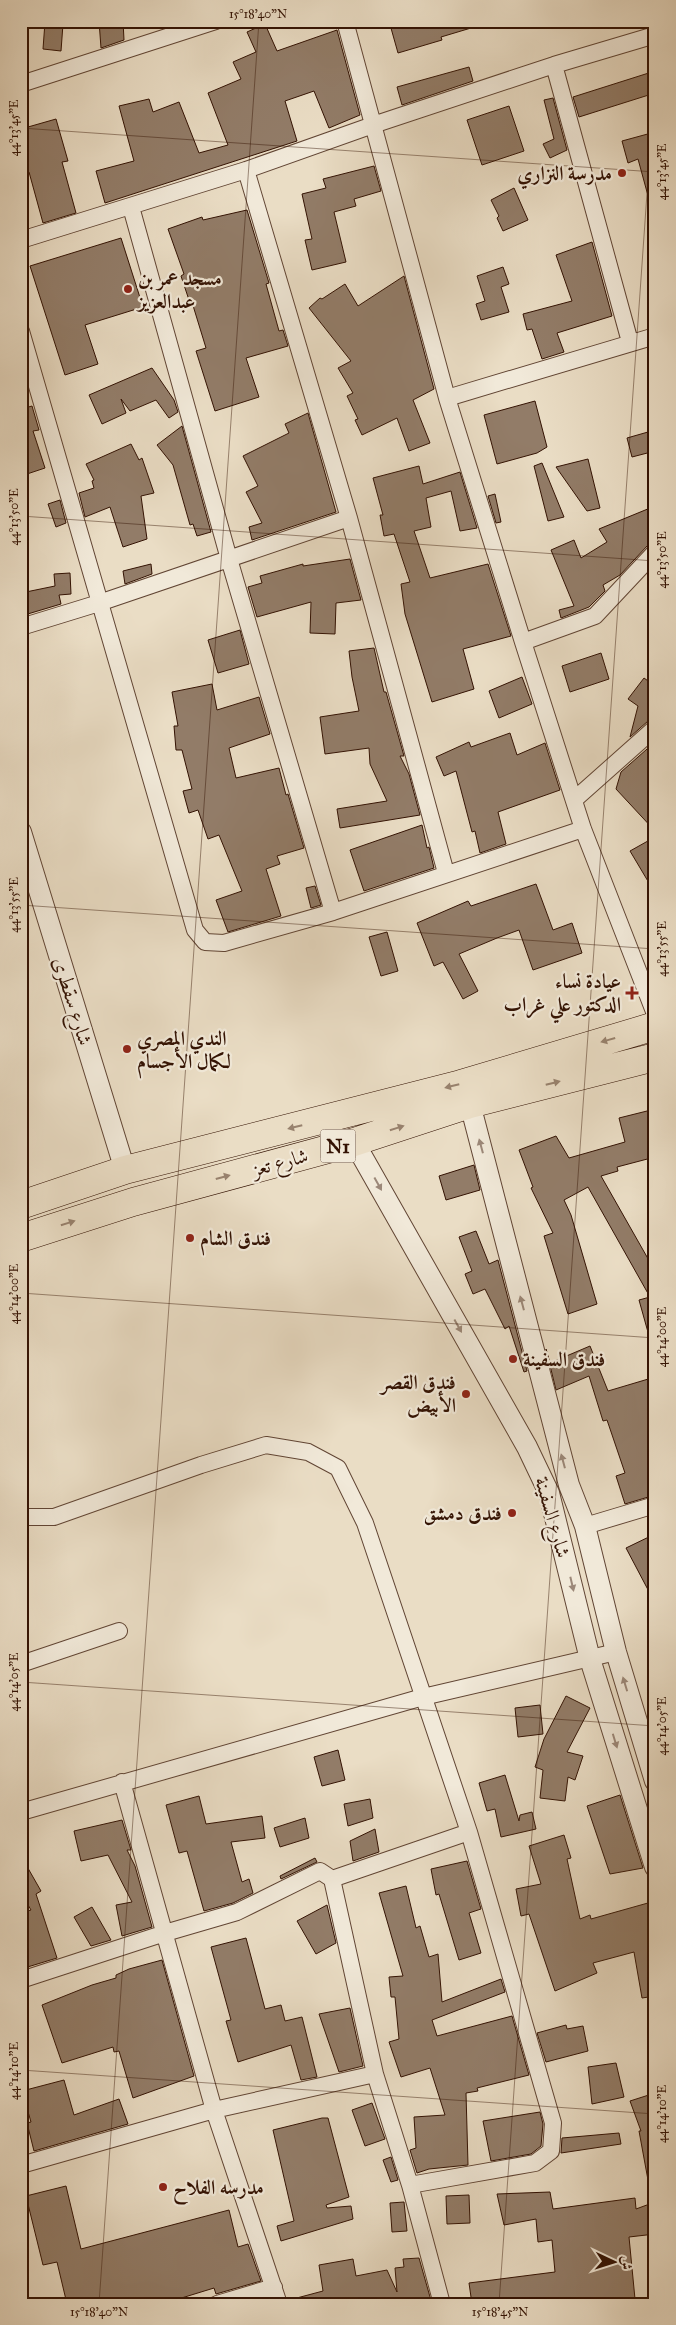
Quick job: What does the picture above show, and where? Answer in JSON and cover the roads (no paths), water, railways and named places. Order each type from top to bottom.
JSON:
[{"type":"highway","name":"شارع تعز","points":[[21,1205],[125,1170],[461,1084],[655,1026]]},
{"type":"highway","name":"شارع تعز","points":[[21,1238],[133,1202],[354,1142],[470,1104],[655,1057]]},
{"type":"highway","points":[[125,1170],[133,1202]]},
{"type":"street","points":[[21,84],[216,21]]},
{"type":"street","points":[[345,21],[447,398],[523,642],[583,829],[655,1014]]},
{"type":"street","points":[[21,240],[246,170],[373,125],[554,65],[655,35]]},
{"type":"street","points":[[554,65],[630,342]]},
{"type":"street","points":[[246,170],[349,518],[446,873]]},
{"type":"street","points":[[130,207],[229,559],[332,912]]},
{"type":"street","points":[[21,331],[195,930],[205,942],[224,943],[332,912],[583,829]]},
{"type":"street","points":[[447,398],[655,336]]},
{"type":"street","points":[[21,627],[99,603],[349,518]]},
{"type":"street","points":[[523,642],[595,616],[655,552]]},
{"type":"street","points":[[574,800],[655,728]]},
{"type":"street","name":"شارع سقطرى","points":[[21,832],[125,1170]]},
{"type":"street","name":"شارع السفينة","points":[[470,1104],[569,1485],[585,1526],[616,1652],[655,1781]]},
{"type":"street","name":"شارع السفينة","points":[[354,1142],[528,1447],[549,1492],[590,1659],[655,1868]]},
{"type":"street","points":[[21,1517],[54,1517],[201,1465],[266,1445],[308,1452],[338,1468],[352,1493],[365,1523],[468,1832],[553,2123],[551,2150],[535,2163],[410,2185]]},
{"type":"street","points":[[549,1492],[569,1485]]},
{"type":"street","points":[[585,1526],[655,1505]]},
{"type":"street","points":[[21,1664],[119,1631]]},
{"type":"street","points":[[21,1812],[423,1697],[616,1652]]},
{"type":"street","points":[[122,1782],[166,1933],[214,2110],[279,2304]]},
{"type":"street","points":[[332,1879],[468,1832]]},
{"type":"street","points":[[21,1980],[237,1912],[320,1871],[332,1879],[375,2074],[410,2185],[442,2304]]},
{"type":"street","points":[[21,2165],[214,2110],[375,2074]]},
{"type":"street","points":[[217,2304],[274,2287]]},
{"type":"place","name":"مدرسة النزاري","points":[[622,173]]},
{"type":"place","name":"مسجد عمر بن عبدالعزيز","points":[[128,289]]},
{"type":"place","name":"عيادة نساء الدكتور علي غراب","points":[[632,993]]},
{"type":"place","name":"الندي المصري لكمال الأجسام","points":[[127,1049]]},
{"type":"place","name":"فندق الشام","points":[[190,1238]]},
{"type":"place","name":"فندق السفينة","points":[[513,1359]]},
{"type":"place","name":"فندق القصر الأبيض","points":[[466,1394]]},
{"type":"place","name":"فندق دمشق","points":[[512,1513]]},
{"type":"place","name":"مدرسه الفلاح","points":[[163,2187]]}]
